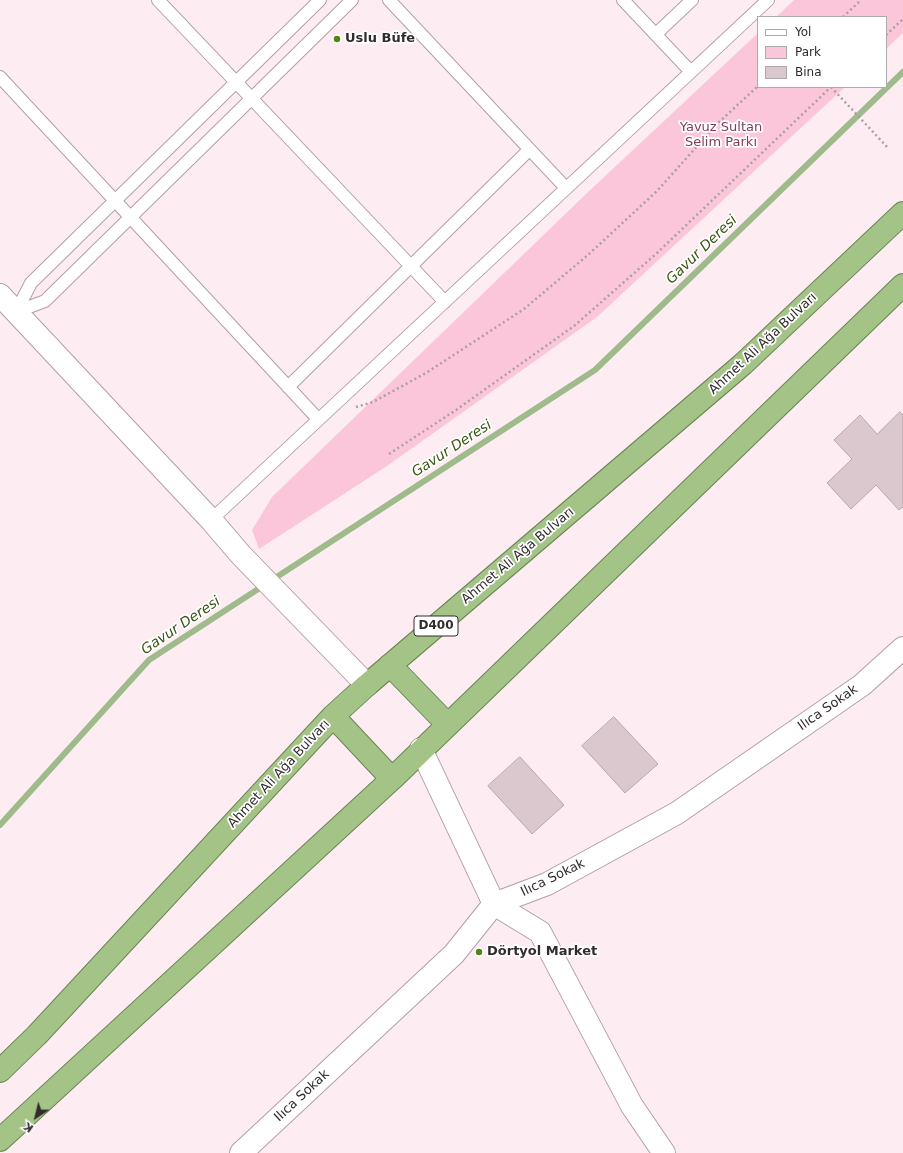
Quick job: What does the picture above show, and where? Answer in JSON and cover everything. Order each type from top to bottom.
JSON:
[{"type":"highway","name":"Ahmet Ali Ağa Bulvarı","points":[[0,1071],[38,1035],[333,716],[390,665],[743,364],[903,213]]},
{"type":"highway","points":[[0,1140],[392,779],[421,749],[448,726],[903,285]]},
{"type":"highway","points":[[390,665],[448,726]]},
{"type":"highway","points":[[333,716],[392,779]]},
{"type":"street","points":[[0,294],[211,520],[241,555],[367,685]]},
{"type":"street","name":"Ilıca Sokak","points":[[241,1153],[454,954],[494,904],[547,884],[677,814],[862,685],[903,648]]},
{"type":"street","points":[[421,749],[494,904],[540,932],[632,1106],[664,1153]]},
{"type":"lane","points":[[158,0],[445,302]]},
{"type":"lane","points":[[16,312],[31,283],[320,0]]},
{"type":"lane","points":[[16,312],[45,301],[352,0]]},
{"type":"lane","points":[[389,0],[566,188]]},
{"type":"lane","points":[[623,0],[691,72]]},
{"type":"lane","points":[[656,34],[692,0]]},
{"type":"lane","points":[[211,520],[768,0]]},
{"type":"lane","points":[[0,77],[318,419]]},
{"type":"lane","points":[[288,387],[530,150]]},
{"type":"path","points":[[843,16],[861,0]]},
{"type":"path","points":[[887,34],[903,19]]},
{"type":"path","points":[[352,408],[373,402],[426,373],[524,308],[589,254],[657,191],[717,124],[757,87]]},
{"type":"path","points":[[389,454],[456,410],[574,326],[657,253],[830,88]]},
{"type":"path","points":[[832,88],[888,148]]},
{"type":"green space","points":[[794,0],[903,0],[903,33],[887,48],[887,16],[777,16]]},
{"type":"green space","name":"Yavuz Sultan Selim Parkı","points":[[757,34],[757,88],[844,88],[597,317],[387,466],[259,549],[252,530],[272,497],[587,193]]},
{"type":"building","points":[[900,412],[903,415],[903,507],[899,510],[876,485],[851,509],[827,483],[852,459],[834,440],[860,415],[877,434]]},
{"type":"building","points":[[614,717],[658,764],[625,793],[582,746]]},
{"type":"building","points":[[520,757],[564,805],[532,834],[488,786]]},
{"type":"waterway","name":"Gavur Deresi","points":[[887,87],[903,72]]},
{"type":"waterway","name":"Gavur Deresi","points":[[0,825],[149,660],[595,370],[886,88]]},
{"type":"place","name":"Uslu Büfe","points":[[337,39]]},
{"type":"place","name":"Dörtyol Market","points":[[479,952]]}]
